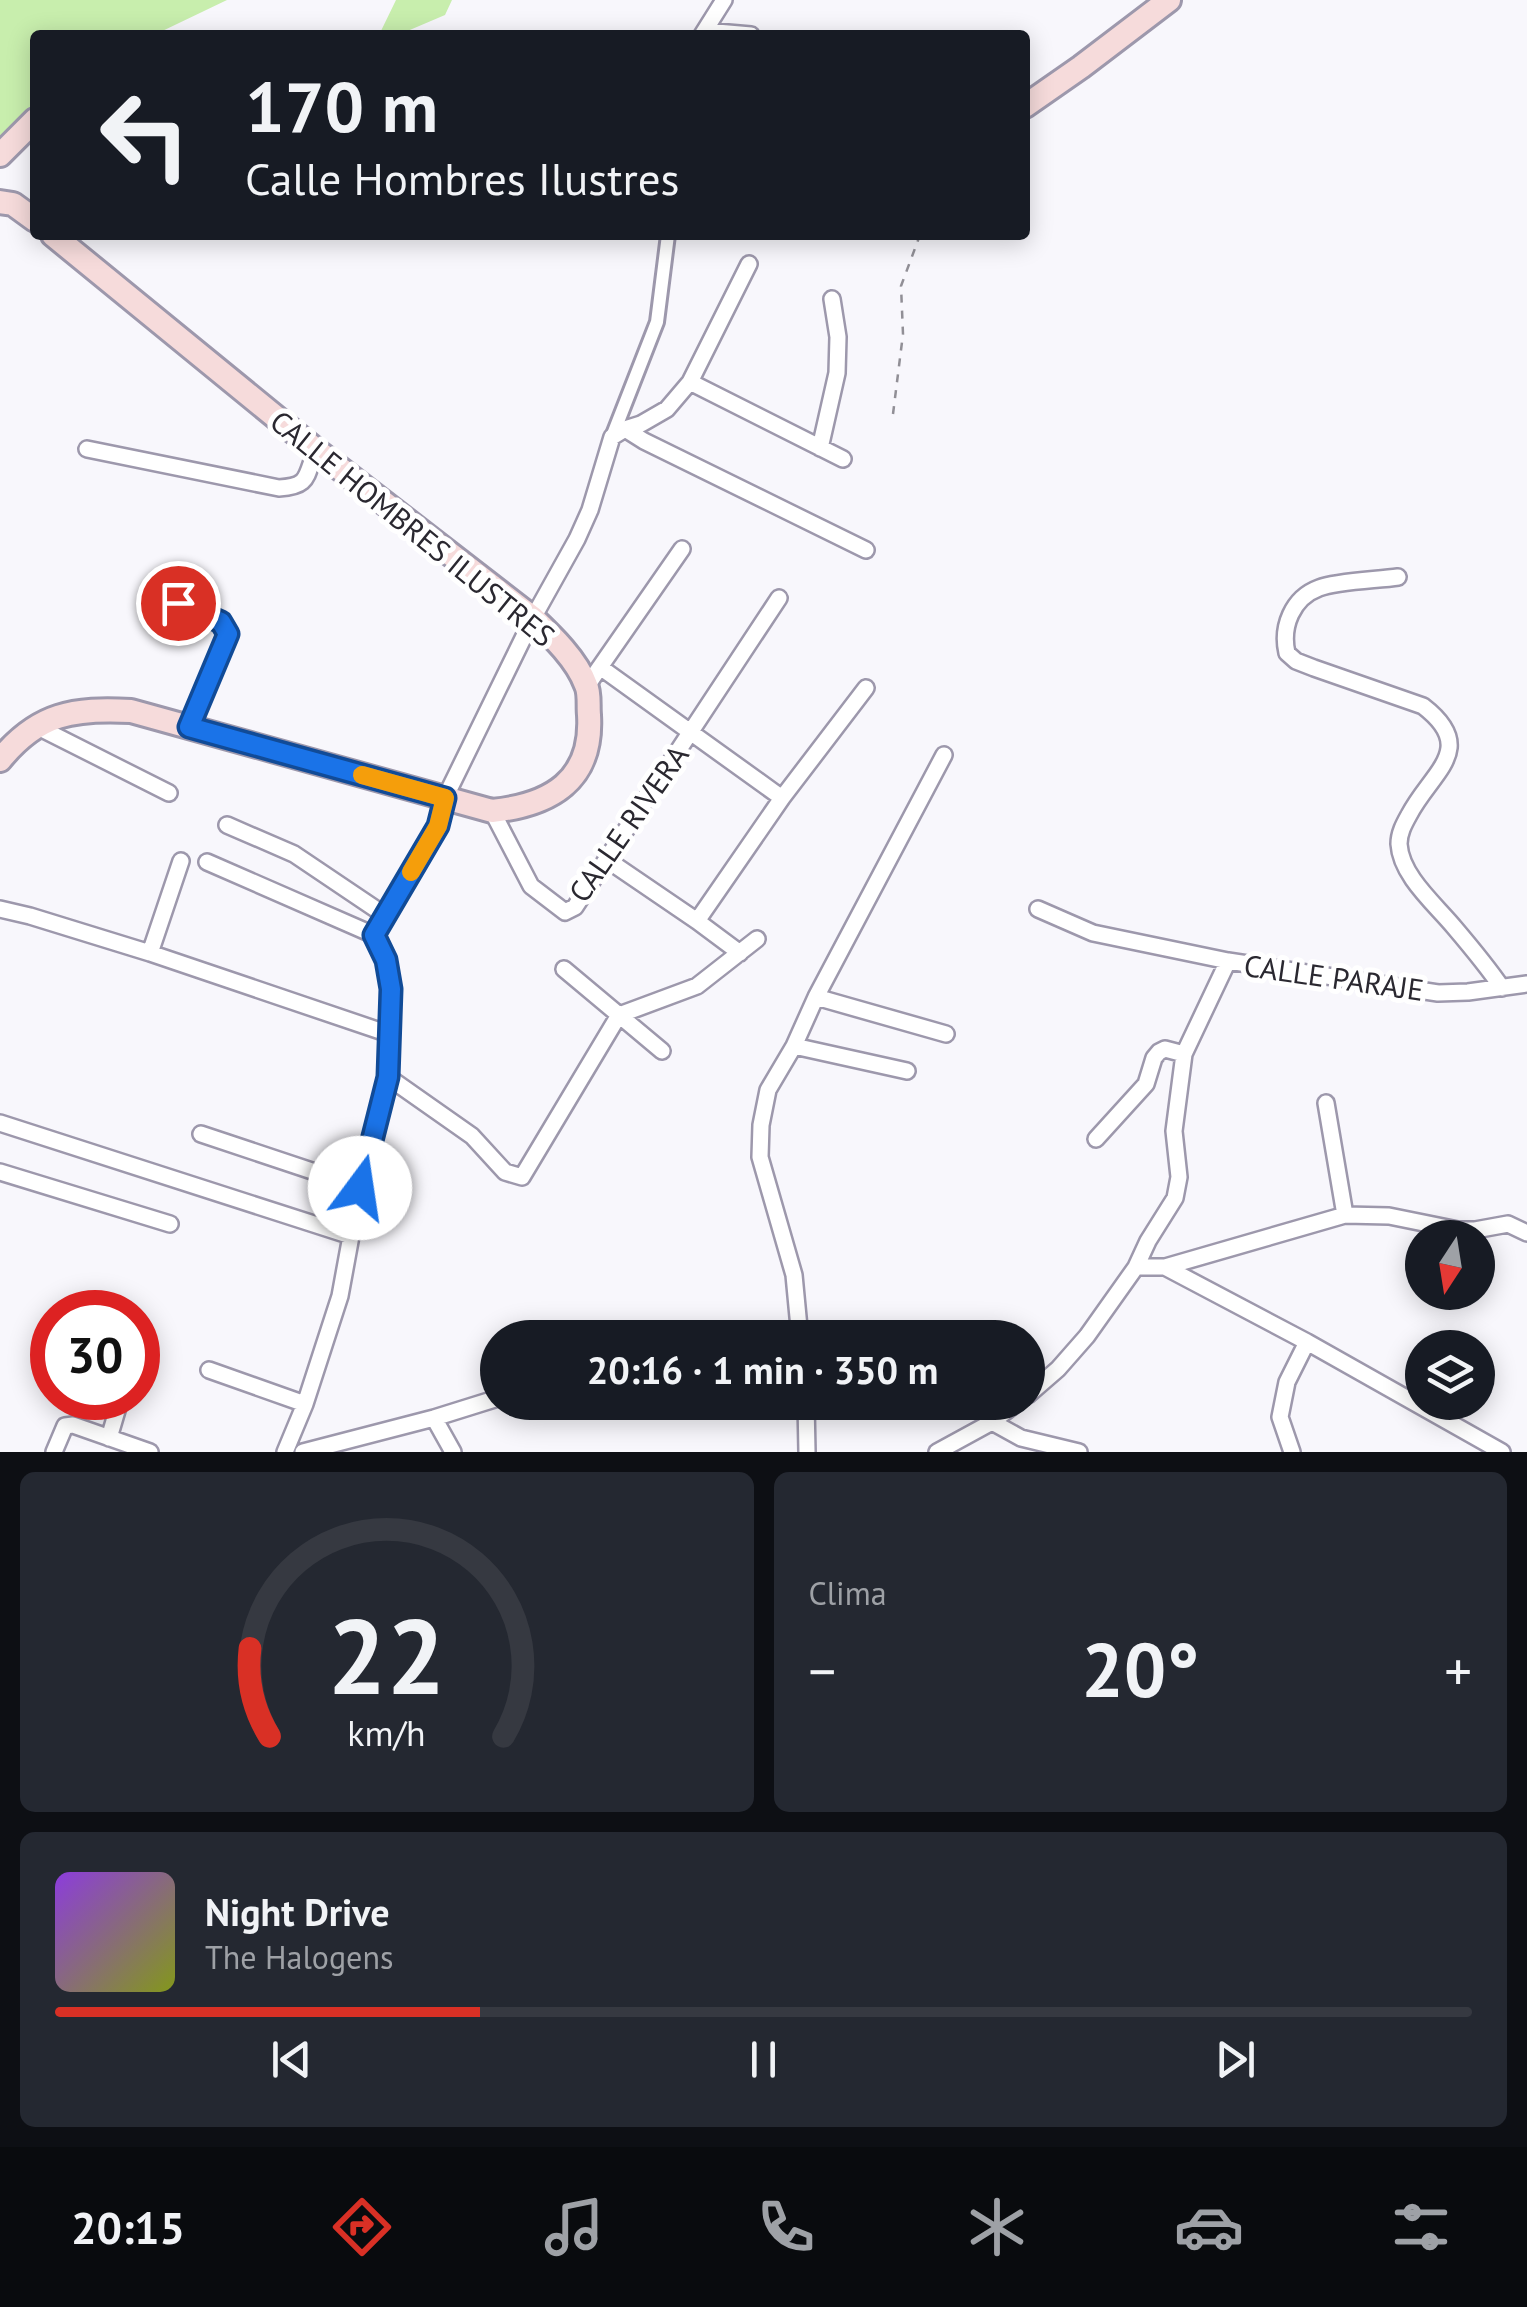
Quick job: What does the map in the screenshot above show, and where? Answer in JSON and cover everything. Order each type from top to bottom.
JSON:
[{"type":"main road","points":[[1030,103],[1169,0]]},
{"type":"main road","points":[[0,155],[30,125]]},
{"type":"main road","points":[[0,202],[13,204],[30,216]]},
{"type":"main road","name":"CALLE HOMBRES ILUSTRES","points":[[0,760],[36,726],[68,713],[132,711],[492,811],[520,808],[549,797],[570,781],[585,758],[590,730],[594,676],[533,618],[316,450],[59,240]]},
{"type":"street","points":[[706,30],[724,0]]},
{"type":"street","points":[[374,935],[438,826],[445,798],[590,510],[657,322],[667,240]]},
{"type":"street","points":[[618,433],[667,409],[690,382],[749,264]]},
{"type":"street","points":[[820,448],[837,373],[838,338],[832,299]]},
{"type":"street","points":[[690,382],[843,459]]},
{"type":"street","points":[[618,433],[644,441],[866,550]]},
{"type":"street","points":[[87,449],[279,488],[303,483],[316,450]]},
{"type":"street","points":[[682,549],[594,676],[690,733],[782,798]]},
{"type":"street","points":[[1398,577],[1320,588],[1306,596],[1289,616],[1285,630],[1287,653],[1296,661],[1423,706],[1446,730],[1451,744],[1448,758],[1402,829],[1402,857],[1423,894],[1502,988]]},
{"type":"street","name":"CALLE RIVERA","points":[[492,811],[530,886],[565,912],[575,907],[778,598]]},
{"type":"street","points":[[178,603],[221,622],[228,634],[189,727]]},
{"type":"street","points":[[697,921],[782,798],[866,688]]},
{"type":"street","points":[[36,726],[169,793]]},
{"type":"street","points":[[798,1320],[794,1275],[760,1157],[768,1090],[944,755]]},
{"type":"street","points":[[227,825],[294,854],[386,916]]},
{"type":"street","points":[[150,953],[181,860]]},
{"type":"street","points":[[606,860],[740,954]]},
{"type":"street","points":[[206,862],[374,935],[386,960],[391,989],[388,1077],[360,1188],[340,1296],[285,1452]]},
{"type":"street","points":[[0,909],[150,953],[389,1034]]},
{"type":"street","points":[[1038,909],[1093,934],[1228,962]]},
{"type":"street","points":[[388,1077],[472,1136],[504,1172],[522,1177],[619,1015],[697,986],[758,939]]},
{"type":"street","name":"CALLE PARAJE","points":[[1045,1380],[1087,1336],[1136,1267],[1175,1198],[1179,1177],[1174,1131],[1184,1054],[1228,962],[1438,993],[1527,984]]},
{"type":"street","points":[[564,968],[662,1050]]},
{"type":"street","points":[[816,998],[946,1034]]},
{"type":"street","points":[[794,1046],[907,1071]]},
{"type":"street","points":[[1096,1140],[1146,1084],[1159,1052],[1166,1049],[1184,1054]]},
{"type":"street","points":[[1326,1103],[1345,1215]]},
{"type":"street","points":[[0,1123],[351,1236]]},
{"type":"street","points":[[200,1134],[360,1188]]},
{"type":"street","points":[[0,1172],[170,1224]]},
{"type":"street","points":[[1136,1267],[1166,1268],[1345,1215],[1389,1216],[1458,1230],[1508,1224],[1527,1232]]},
{"type":"street","points":[[1166,1268],[1502,1452]]},
{"type":"street","points":[[1292,1452],[1280,1416],[1287,1382],[1307,1342]]},
{"type":"street","points":[[209,1370],[305,1404]]},
{"type":"street","points":[[303,1452],[480,1404]]},
{"type":"street","points":[[434,1418],[453,1452]]},
{"type":"street","points":[[110,1438],[115,1420]]},
{"type":"street","points":[[806,1420],[807,1452]]},
{"type":"street","points":[[936,1452],[995,1420]]},
{"type":"street","points":[[992,1422],[1021,1438],[1079,1452]]},
{"type":"street","points":[[54,1452],[65,1426],[150,1452]]},
{"type":"path","points":[[893,414],[902,334],[901,286],[918,240]]},
{"type":"green space","points":[[0,0],[227,0],[164,30],[30,30],[30,132],[0,157]]},
{"type":"green space","points":[[396,0],[452,0],[445,15],[410,30],[381,30]]},
{"type":"slow traffic","points":[[362,775],[445,798],[438,826],[411,872]]},
{"type":"route","points":[[178,603],[221,622],[228,634],[189,727],[445,798],[438,826],[374,935],[386,960],[391,989],[388,1077],[360,1188]]}]
